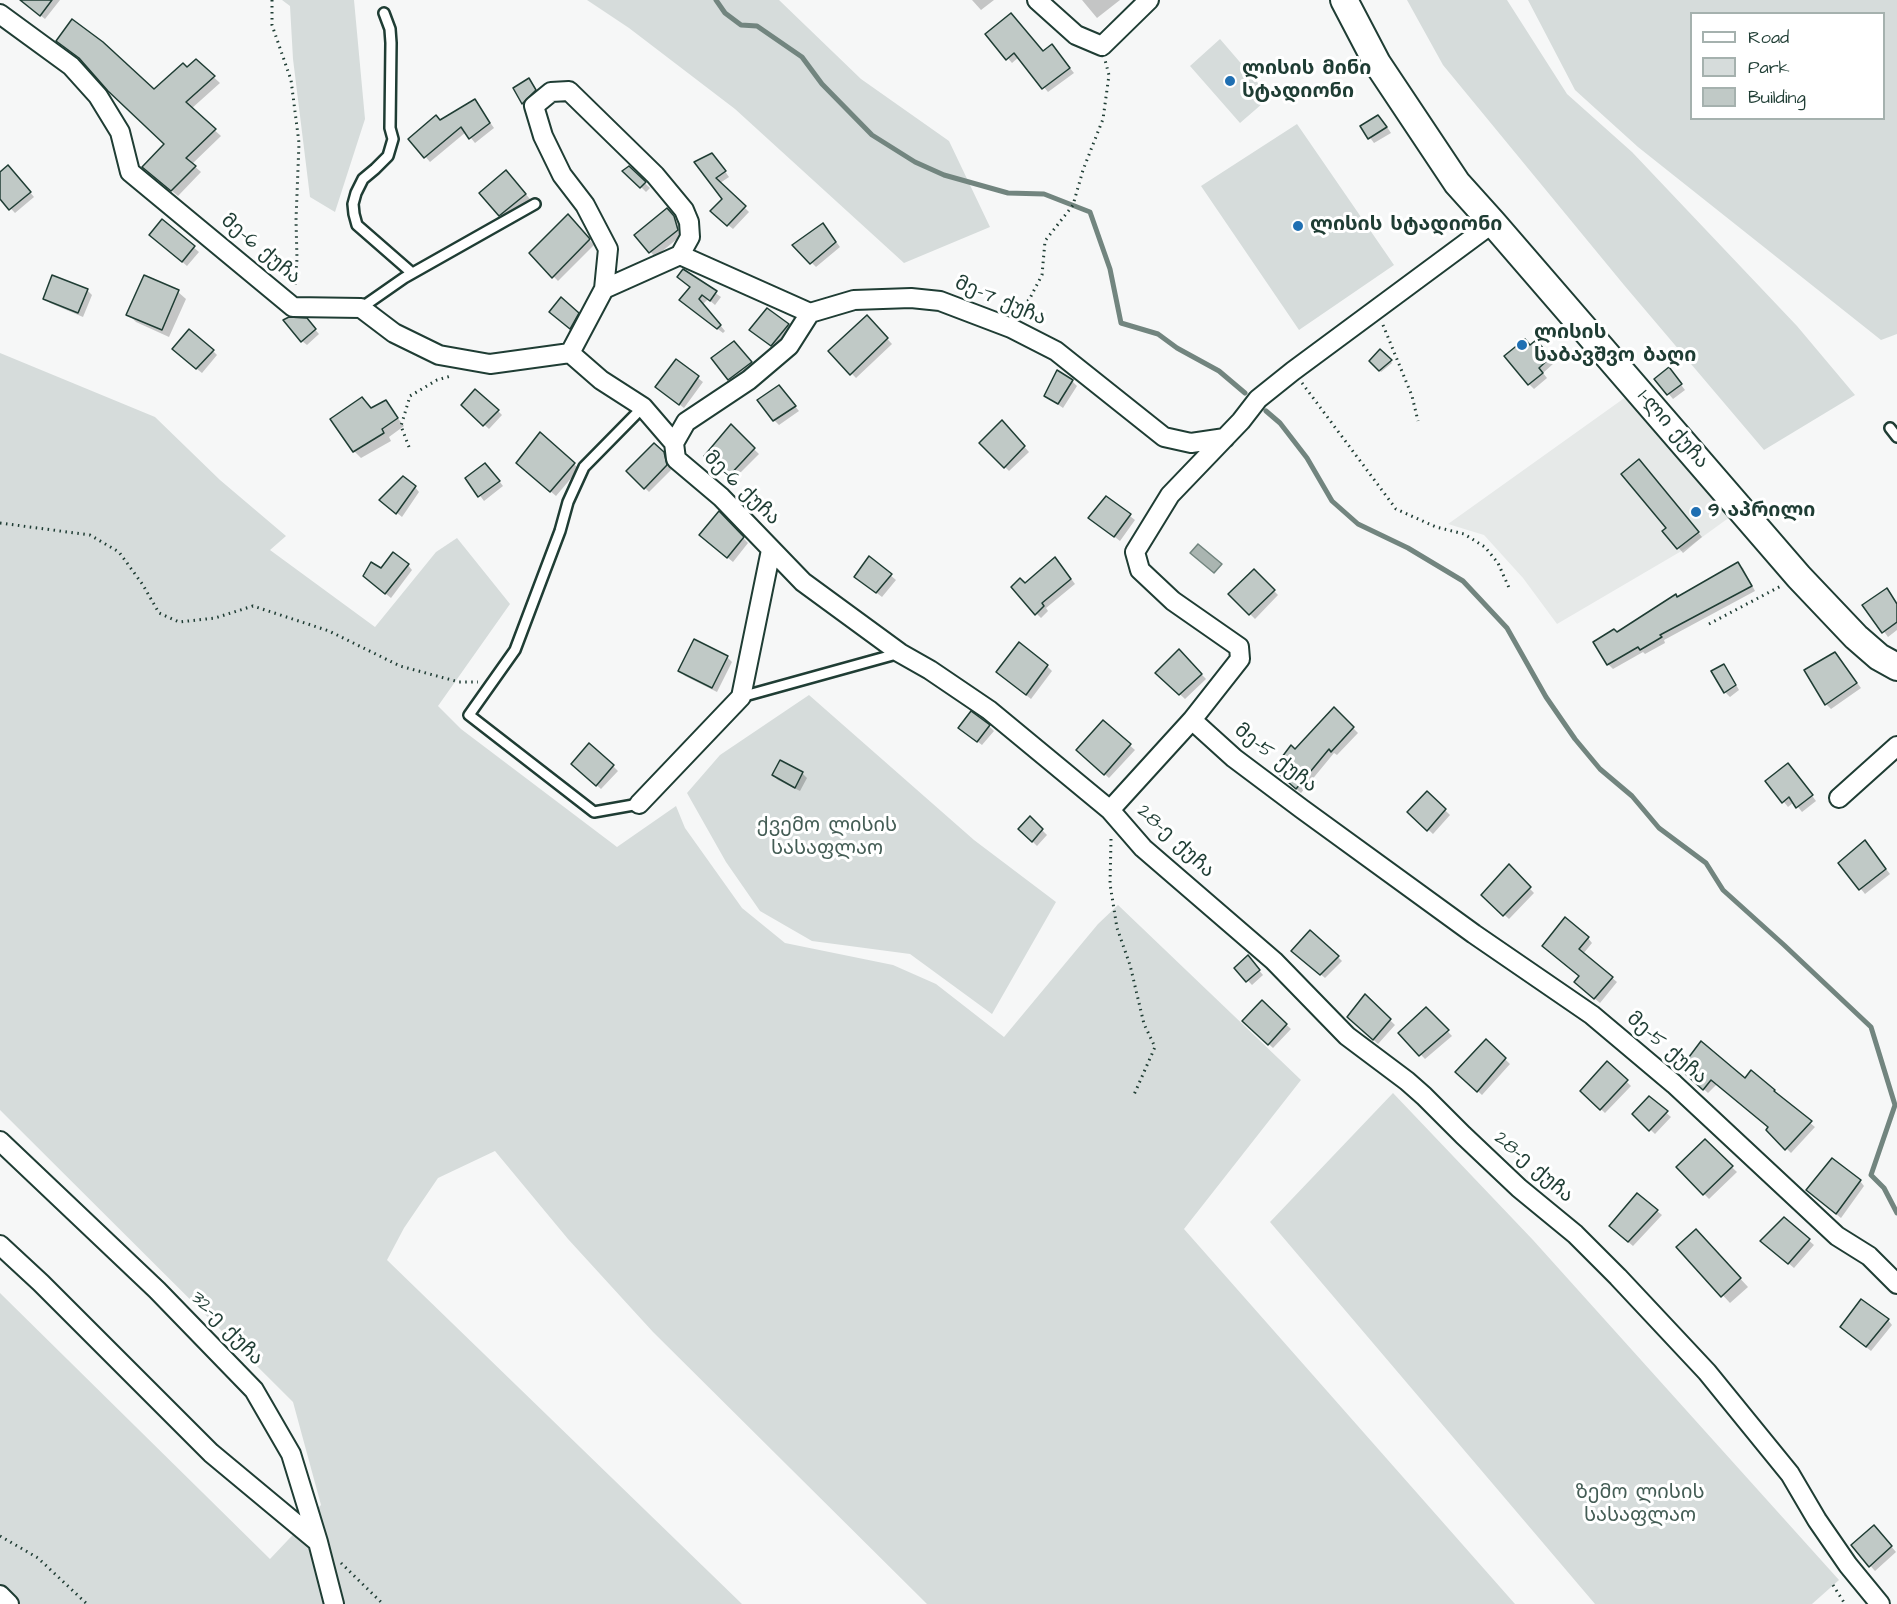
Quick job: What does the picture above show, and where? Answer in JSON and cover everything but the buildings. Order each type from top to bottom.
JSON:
[{"type":"main road","name":"1-ლი ქუჩა","points":[[1344,0],[1377,63],[1457,183],[1799,577],[1856,637],[1880,657],[1897,667]]},
{"type":"street","points":[[1037,0],[1076,35],[1102,46],[1149,0]]},
{"type":"street","name":"მე-6 ქუჩა","points":[[0,14],[71,66],[98,96],[120,132],[130,172],[293,307],[361,308]]},
{"type":"street","points":[[361,308],[394,333],[439,355],[490,364],[570,353],[604,289],[608,249],[585,204],[562,175],[543,136],[534,106],[551,92],[569,91],[655,175],[684,210],[689,222],[690,237],[680,255],[604,289]]},
{"type":"street","points":[[1110,810],[1192,720],[1240,659],[1239,648],[1173,601],[1140,570],[1135,552],[1170,495],[1225,438],[1258,399],[1493,223]]},
{"type":"street","points":[[674,443],[686,422],[749,380],[789,346],[810,313],[680,255]]},
{"type":"street","name":"მე-7 ქუჩა","points":[[810,313],[854,300],[911,298],[940,301],[997,323],[1056,351],[1164,437],[1191,443],[1225,438]]},
{"type":"street","name":"მე-6 ქუჩა","points":[[570,353],[602,380],[643,407],[674,443],[676,459],[721,497],[803,582],[900,653],[930,670],[989,710],[1110,810]]},
{"type":"street","points":[[639,804],[741,697],[771,550]]},
{"type":"street","name":"მე-5 ქუჩა","points":[[1192,720],[1234,758],[1302,809],[1474,934],[1592,1015],[1674,1084],[1837,1236],[1869,1256],[1897,1284]]},
{"type":"street","points":[[1839,798],[1897,746]]},
{"type":"street","name":"28-ე ქუჩა","points":[[1110,810],[1143,848],[1274,961],[1347,1036],[1424,1096],[1495,1165],[1575,1234],[1618,1276],[1707,1372],[1790,1474],[1817,1520],[1848,1565],[1880,1604]]},
{"type":"street","name":"32-ე ქუჩა","points":[[0,1141],[157,1290],[254,1390],[291,1454],[334,1604]]},
{"type":"street","points":[[0,1245],[211,1453],[318,1542]]},
{"type":"street","points":[[0,1595],[9,1604]]},
{"type":"lane","points":[[384,13],[391,36],[390,128],[393,139],[388,156],[363,179],[353,204],[354,214],[357,225],[412,273]]},
{"type":"lane","points":[[361,308],[412,273],[535,204]]},
{"type":"lane","points":[[639,804],[594,813],[469,715],[515,650],[560,531],[568,502],[584,468],[643,407]]},
{"type":"lane","points":[[1890,428],[1897,437]]},
{"type":"lane","points":[[741,697],[900,653]]},
{"type":"path","points":[[272,0],[272,25],[291,80],[299,143],[297,259],[293,307]]},
{"type":"path","points":[[997,323],[1029,300],[1042,275],[1045,241],[1072,205],[1103,119],[1109,75],[1102,46]]},
{"type":"path","points":[[1376,309],[1412,396],[1418,421]]},
{"type":"path","points":[[1293,371],[1396,509],[1436,527],[1464,534],[1485,547],[1498,563],[1510,590]]},
{"type":"path","points":[[409,447],[401,426],[410,396],[438,380],[458,373]]},
{"type":"path","points":[[0,523],[90,534],[119,552],[143,585],[159,613],[179,622],[215,618],[253,606],[329,631],[400,666],[459,682],[493,681]]},
{"type":"path","points":[[1709,624],[1799,577]]},
{"type":"path","points":[[1110,810],[1110,884],[1117,928],[1130,965],[1144,1024],[1155,1047],[1133,1097]]},
{"type":"path","points":[[0,1536],[38,1558],[87,1604]]},
{"type":"path","points":[[336,1558],[383,1604]]},
{"type":"path","points":[[1833,1585],[1845,1604]]},
{"type":"shaded area","points":[[1630,394],[1734,514],[1690,546],[1557,624],[1523,578],[1484,535],[1448,524]]},
{"type":"shaded area","points":[[1198,544],[1222,564],[1214,573],[1190,553]]},
{"type":"green space","points":[[282,0],[354,0],[365,119],[335,212],[310,197],[293,59],[290,6]]},
{"type":"green space","points":[[587,0],[779,0],[861,79],[949,141],[990,227],[904,263],[735,109],[629,28]]},
{"type":"green space","points":[[1407,0],[1507,0],[1567,94],[1632,152],[1797,326],[1855,395],[1764,450],[1624,285],[1443,65]]},
{"type":"green space","points":[[1528,0],[1897,0],[1897,334],[1881,340],[1638,147],[1575,90]]},
{"type":"green space","name":"ლისის მინი სტადიონი","points":[[1220,39],[1270,97],[1240,123],[1190,66]]},
{"type":"green space","name":"ლისის სტადიონი","points":[[1297,124],[1394,265],[1299,330],[1201,186]]},
{"type":"green space","points":[[0,353],[155,417],[220,480],[286,536],[270,550],[375,627],[436,552],[457,538],[510,604],[438,706],[461,729],[617,847],[676,806],[685,828],[742,908],[785,943],[893,965],[936,984],[1004,1037],[1098,924],[1118,905],[1301,1080],[1184,1229],[1515,1604],[927,1604],[653,1332],[568,1239],[495,1151],[438,1178],[404,1228],[387,1260],[742,1604],[0,1604],[0,1293],[270,1559],[321,1505],[293,1402],[0,1110]]},
{"type":"green space","name":"ქვემო ლისის სასაფლაო","points":[[809,695],[974,840],[1056,902],[992,1014],[910,954],[812,941],[760,911],[726,862],[687,793],[720,755]]},
{"type":"green space","name":"ზემო ლისის სასაფლაო","points":[[1393,1093],[1533,1240],[1839,1580],[1812,1604],[1595,1604],[1270,1222]]},
{"type":"waterway","points":[[716,0],[725,13],[741,25],[757,26],[802,57],[822,84],[872,135],[915,162],[944,175],[1008,193],[1044,194],[1090,212],[1110,269],[1121,323],[1158,334],[1177,348],[1219,371],[1245,393]]},
{"type":"waterway","points":[[1266,411],[1280,423],[1307,458],[1332,501],[1358,524],[1408,548],[1463,581],[1507,628],[1546,697],[1575,739],[1600,769],[1632,796],[1659,828],[1706,863],[1723,890],[1871,1027],[1895,1105],[1871,1175],[1884,1188],[1897,1213]]},
{"type":"place","name":"ლისის მინი სტადიონი","points":[[1230,81]]},
{"type":"place","name":"ლისის სტადიონი","points":[[1298,226]]},
{"type":"place","name":"ლისის საბავშვო ბაღი","points":[[1522,345]]},
{"type":"place","name":"9 აპრილი","points":[[1696,512]]}]
